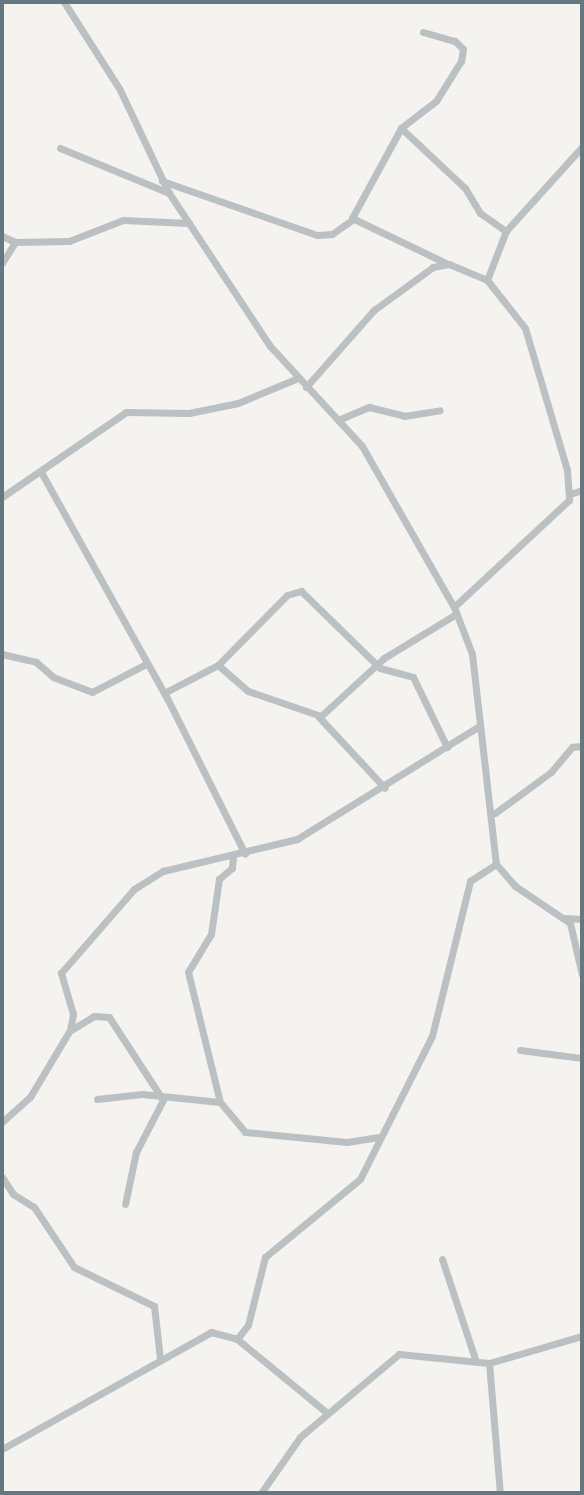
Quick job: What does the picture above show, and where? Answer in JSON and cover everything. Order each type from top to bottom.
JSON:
[{"type":"street","points":[[64,2],[120,90],[169,193],[298,378],[338,420],[377,468],[455,611],[472,654],[479,726],[495,813],[496,864],[515,886],[565,918],[582,919]]},
{"type":"street","points":[[162,181],[317,235],[332,234],[352,220],[401,128],[443,93],[463,54],[455,41],[423,32]]},
{"type":"street","points":[[401,128],[465,188],[480,213],[506,231]]},
{"type":"street","points":[[487,280],[506,231],[582,147]]},
{"type":"street","points":[[60,148],[169,193]]},
{"type":"street","points":[[2,236],[15,242],[69,241],[123,220],[190,223]]},
{"type":"street","points":[[318,716],[377,665],[455,611],[562,514],[570,494],[530,336],[487,280],[352,220]]},
{"type":"street","points":[[2,263],[15,242]]},
{"type":"street","points":[[306,387],[381,305],[424,270],[449,264]]},
{"type":"street","points":[[2,497],[126,412],[189,413],[238,403],[298,378]]},
{"type":"street","points":[[338,420],[369,407],[404,416],[440,410]]},
{"type":"street","points":[[41,472],[144,665],[164,693],[245,854]]},
{"type":"street","points":[[570,494],[582,490]]},
{"type":"street","points":[[164,693],[218,665],[296,590],[377,665],[413,677],[447,747]]},
{"type":"street","points":[[2,654],[36,662],[53,677],[92,692],[144,665]]},
{"type":"street","points":[[218,665],[248,691],[318,716],[385,789]]},
{"type":"street","points":[[2,1122],[30,1097],[70,1030],[73,1014],[61,973],[115,908],[163,871],[245,854],[297,839],[385,789],[479,726]]},
{"type":"street","points":[[495,813],[551,772],[572,747],[582,746]]},
{"type":"street","points":[[233,856],[232,868],[219,878],[211,934],[188,972],[220,1102],[245,1132],[347,1142],[383,1133]]},
{"type":"street","points":[[237,1339],[248,1325],[265,1257],[354,1189],[441,1011],[470,881],[496,864]]},
{"type":"street","points":[[565,918],[582,975]]},
{"type":"street","points":[[70,1030],[94,1016],[109,1017],[163,1100]]},
{"type":"street","points":[[520,1050],[582,1058]]},
{"type":"street","points":[[97,1099],[142,1094],[163,1100],[220,1102]]},
{"type":"street","points":[[125,1204],[136,1153],[163,1100]]},
{"type":"street","points":[[2,1177],[13,1194],[34,1207],[74,1267],[154,1306],[160,1359]]},
{"type":"street","points":[[442,1259],[476,1362]]},
{"type":"street","points":[[2,1449],[197,1335],[237,1339],[327,1413]]},
{"type":"street","points":[[261,1493],[287,1453],[327,1413],[399,1354],[489,1363],[582,1336]]},
{"type":"street","points":[[489,1363],[500,1493]]}]
